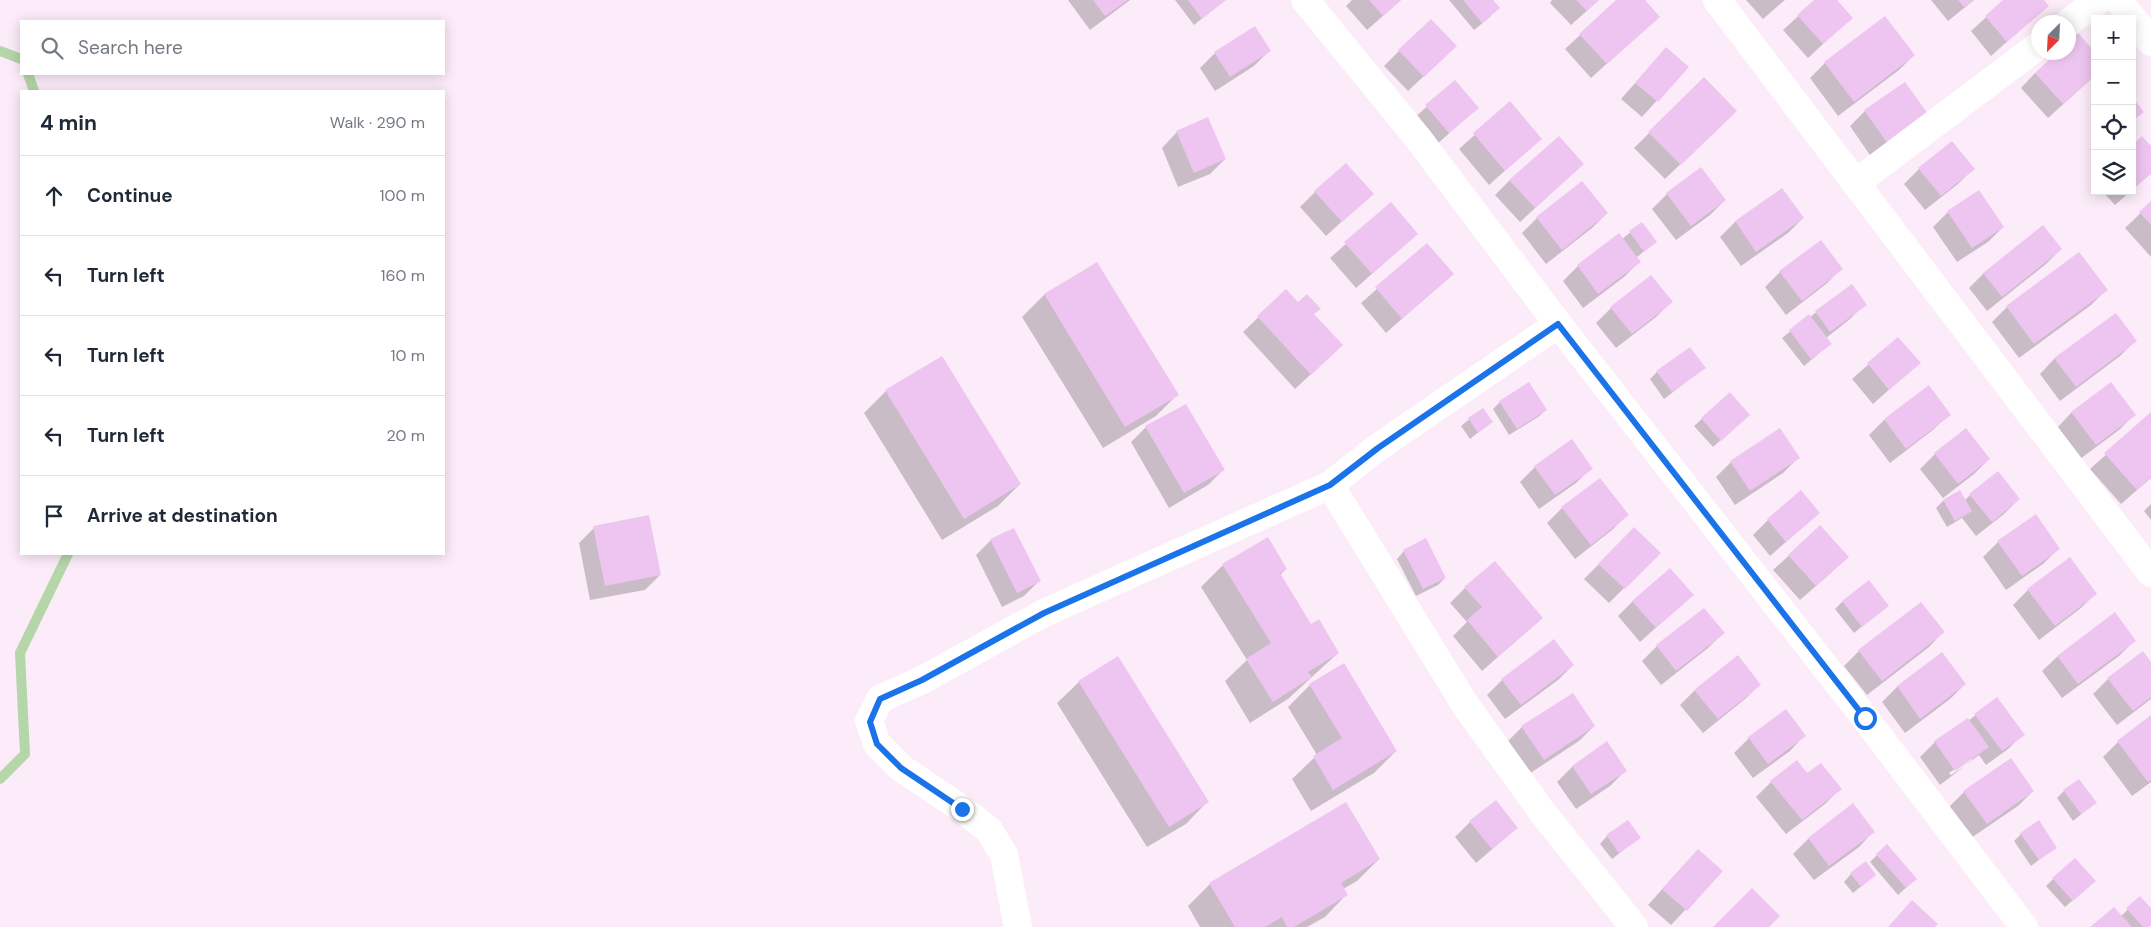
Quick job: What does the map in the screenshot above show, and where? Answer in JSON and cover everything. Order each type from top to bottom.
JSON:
[{"type":"street","points":[[1305,0],[1417,137],[1558,324],[1865,718],[2024,927]]},
{"type":"street","points":[[1717,0],[1857,182],[2151,573]]},
{"type":"street","points":[[2076,17],[2098,0]]},
{"type":"street","points":[[2118,0],[2151,42]]},
{"type":"street","points":[[1857,182],[2031,51]]},
{"type":"street","points":[[1018,927],[1004,855],[989,830],[962,809],[901,768],[877,744],[870,722],[880,699],[922,680],[1044,613],[1330,485],[1378,448],[1558,324]]},
{"type":"street","points":[[1330,485],[1466,706],[1543,813],[1634,927]]},
{"type":"building","points":[[1093,0],[1128,0],[1105,16]]},
{"type":"building","points":[[1188,0],[1226,0],[1202,19]]},
{"type":"building","points":[[1369,0],[1401,0],[1383,16]]},
{"type":"building","points":[[1463,0],[1493,0],[1500,8],[1482,23]]},
{"type":"building","points":[[1576,0],[1599,0],[1587,11]]},
{"type":"building","points":[[1616,0],[1645,0],[1660,17],[1607,64],[1579,34]]},
{"type":"building","points":[[1814,0],[1837,0],[1853,18],[1823,44],[1797,15]]},
{"type":"building","points":[[1958,0],[1973,0],[1964,7]]},
{"type":"building","points":[[2003,0],[2044,0],[2049,6],[2038,15],[2031,15],[2031,21],[2007,42],[1985,16]]},
{"type":"building","points":[[1885,16],[1915,55],[1854,102],[1824,62]]},
{"type":"building","points":[[1431,19],[1457,46],[1424,77],[1398,50]]},
{"type":"building","points":[[1255,26],[1271,51],[1230,77],[1214,52]]},
{"type":"building","points":[[2078,33],[2091,48],[2091,79],[2063,104],[2035,73],[2049,60],[2076,60],[2076,35]]},
{"type":"building","points":[[1666,47],[1689,67],[1658,102],[1635,83]]},
{"type":"building","points":[[1704,77],[1737,111],[1681,165],[1648,132]]},
{"type":"building","points":[[1455,80],[1479,108],[1449,133],[1425,105]]},
{"type":"building","points":[[1905,82],[1931,118],[1890,147],[1864,110]]},
{"type":"building","points":[[1510,101],[1542,139],[1505,171],[1473,133]]},
{"type":"building","points":[[2136,102],[2144,112],[2136,118]]},
{"type":"building","points":[[1208,117],[1226,159],[1194,173],[1176,131]]},
{"type":"building","points":[[1559,136],[1584,164],[1535,208],[1509,180]]},
{"type":"building","points":[[2142,136],[2151,146],[2151,174],[2136,187],[2136,150],[2136,141]]},
{"type":"building","points":[[1952,141],[1975,169],[1941,196],[1918,168]]},
{"type":"building","points":[[1346,163],[1374,194],[1342,222],[1314,191]]},
{"type":"building","points":[[1701,167],[1726,200],[1691,226],[1666,193]]},
{"type":"building","points":[[1582,181],[1608,213],[1562,250],[1536,217]]},
{"type":"building","points":[[1782,188],[1804,218],[1756,252],[1735,221]]},
{"type":"building","points":[[1979,190],[2004,227],[1972,248],[1947,211]]},
{"type":"building","points":[[2151,201],[2151,225],[2139,212]]},
{"type":"building","points":[[1391,202],[1418,234],[1372,274],[1344,242]]},
{"type":"building","points":[[1642,222],[1657,242],[1644,252],[1629,231]]},
{"type":"building","points":[[2043,225],[2062,249],[2002,297],[1983,273]]},
{"type":"building","points":[[1619,233],[1641,262],[1598,294],[1577,265]]},
{"type":"building","points":[[1821,240],[1843,269],[1802,301],[1779,271]]},
{"type":"building","points":[[1427,243],[1454,274],[1402,319],[1375,287]]},
{"type":"building","points":[[2079,252],[2108,290],[2034,344],[2006,306]]},
{"type":"building","points":[[1097,262],[1179,395],[1125,427],[1044,294]]},
{"type":"building","points":[[1651,275],[1673,302],[1632,334],[1610,307]]},
{"type":"building","points":[[1852,284],[1867,305],[1830,332],[1815,311]]},
{"type":"building","points":[[1286,289],[1298,302],[1307,294],[1321,309],[1314,314],[1343,345],[1311,375],[1257,316]]},
{"type":"building","points":[[2116,313],[2137,341],[2076,387],[2054,358]]},
{"type":"building","points":[[1809,314],[1832,344],[1811,359],[1789,330]]},
{"type":"building","points":[[1898,337],[1921,363],[1889,390],[1867,363]]},
{"type":"building","points":[[1690,347],[1706,368],[1672,392],[1656,371]]},
{"type":"building","points":[[942,356],[1021,484],[964,519],[885,390]]},
{"type":"building","points":[[1529,382],[1547,410],[1517,429],[1499,401]]},
{"type":"building","points":[[2111,382],[2136,415],[2096,445],[2071,412]]},
{"type":"building","points":[[1929,385],[1951,415],[1906,449],[1884,419]]},
{"type":"building","points":[[1730,392],[1750,415],[1721,441],[1701,418]]},
{"type":"building","points":[[1186,404],[1225,470],[1184,493],[1145,426]]},
{"type":"building","points":[[1483,408],[1493,422],[1478,433],[1468,418]]},
{"type":"building","points":[[2151,412],[2151,477],[2137,490],[2104,453]]},
{"type":"building","points":[[1780,428],[1800,458],[1750,491],[1730,461]]},
{"type":"building","points":[[1966,428],[1990,459],[1958,484],[1934,453]]},
{"type":"building","points":[[1572,439],[1593,469],[1555,495],[1534,466]]},
{"type":"building","points":[[1998,471],[2020,499],[1992,522],[1969,494]]},
{"type":"building","points":[[1600,478],[1629,515],[1591,545],[1561,507]]},
{"type":"building","points":[[1801,490],[1820,513],[1786,542],[1767,519]]},
{"type":"building","points":[[1960,490],[1972,511],[1955,521],[1943,500]]},
{"type":"building","points":[[2036,514],[2060,549],[2022,576],[1997,541]]},
{"type":"building","points":[[649,515],[661,575],[605,586],[593,526]]},
{"type":"building","points":[[1820,525],[1849,557],[1816,586],[1788,555]]},
{"type":"building","points":[[1634,527],[1661,553],[1625,589],[1598,564]]},
{"type":"building","points":[[1014,528],[1041,581],[1017,593],[990,539]]},
{"type":"building","points":[[1268,537],[1287,569],[1280,573],[1311,624],[1319,619],[1339,653],[1308,672],[1312,677],[1273,702],[1246,659],[1271,643],[1222,564]]},
{"type":"building","points":[[1426,538],[1446,578],[1423,589],[1403,550]]},
{"type":"building","points":[[2070,557],[2097,594],[2055,626],[2027,589]]},
{"type":"building","points":[[1495,561],[1543,618],[1498,657],[1467,620],[1482,607],[1464,587]]},
{"type":"building","points":[[1670,568],[1694,595],[1656,628],[1632,601]]},
{"type":"building","points":[[1869,580],[1889,606],[1862,627],[1842,601]]},
{"type":"building","points":[[1921,602],[1945,632],[1882,681],[1858,650]]},
{"type":"building","points":[[1704,608],[1725,633],[1676,671],[1656,645]]},
{"type":"building","points":[[2115,612],[2136,641],[2078,684],[2057,656]]},
{"type":"building","points":[[1554,639],[1574,665],[1521,705],[1501,679]]},
{"type":"building","points":[[2143,651],[2151,662],[2151,697],[2133,711],[2107,678]]},
{"type":"building","points":[[1942,652],[1966,684],[1920,719],[1897,686]]},
{"type":"building","points":[[1738,655],[1761,685],[1718,719],[1694,690]]},
{"type":"building","points":[[1118,656],[1209,802],[1169,827],[1078,681]]},
{"type":"building","points":[[1344,663],[1397,751],[1333,790],[1313,756],[1342,738],[1309,684]]},
{"type":"building","points":[[1573,693],[1595,726],[1544,760],[1521,726]]},
{"type":"building","points":[[1997,697],[2025,735],[2002,751],[1974,714]]},
{"type":"building","points":[[1786,709],[1806,736],[1768,764],[1748,737]]},
{"type":"building","points":[[2151,715],[2151,780],[2148,782],[2117,741]]},
{"type":"building","points":[[1968,718],[1989,747],[1955,771],[1934,741]]},
{"type":"building","points":[[1607,741],[1627,771],[1591,794],[1572,766]]},
{"type":"building","points":[[2011,758],[2034,791],[1987,824],[1963,791]]},
{"type":"building","points":[[1797,760],[1807,773],[1821,763],[1842,789],[1802,820],[1770,781]]},
{"type":"building","points":[[2079,779],[2097,803],[2081,814],[2063,790]]},
{"type":"building","points":[[1496,800],[1518,828],[1492,849],[1469,821]]},
{"type":"building","points":[[1346,802],[1380,859],[1341,883],[1348,895],[1294,927],[1287,927],[1282,917],[1265,927],[1235,927],[1209,883]]},
{"type":"building","points":[[1853,803],[1875,832],[1829,866],[1808,838]]},
{"type":"building","points":[[1628,820],[1641,838],[1619,853],[1606,835]]},
{"type":"building","points":[[2039,820],[2057,848],[2039,860],[2020,833]]},
{"type":"building","points":[[1887,844],[1917,879],[1906,888],[1876,854]]},
{"type":"building","points":[[1698,849],[1723,871],[1687,911],[1662,889]]},
{"type":"building","points":[[2075,858],[2096,881],[2073,901],[2052,878]]},
{"type":"building","points":[[1866,861],[1876,875],[1861,887],[1850,873]]},
{"type":"building","points":[[1752,888],[1780,916],[1769,927],[1713,927]]},
{"type":"building","points":[[2140,896],[2151,908],[2151,925],[2149,927],[2143,927],[2126,908]]},
{"type":"building","points":[[1912,900],[1938,924],[1935,927],[1888,927]]},
{"type":"building","points":[[2114,907],[2132,927],[2090,927]]},
{"type":"waterway","points":[[0,51],[20,59]]},
{"type":"waterway","points":[[28,75],[34,90]]},
{"type":"waterway","points":[[0,779],[25,754],[20,653],[68,555]]},
{"type":"route","points":[[962,809],[901,768],[877,744],[870,722],[880,699],[922,680],[1044,613],[1330,485],[1378,448],[1491,372],[1558,324],[1865,718]]}]
